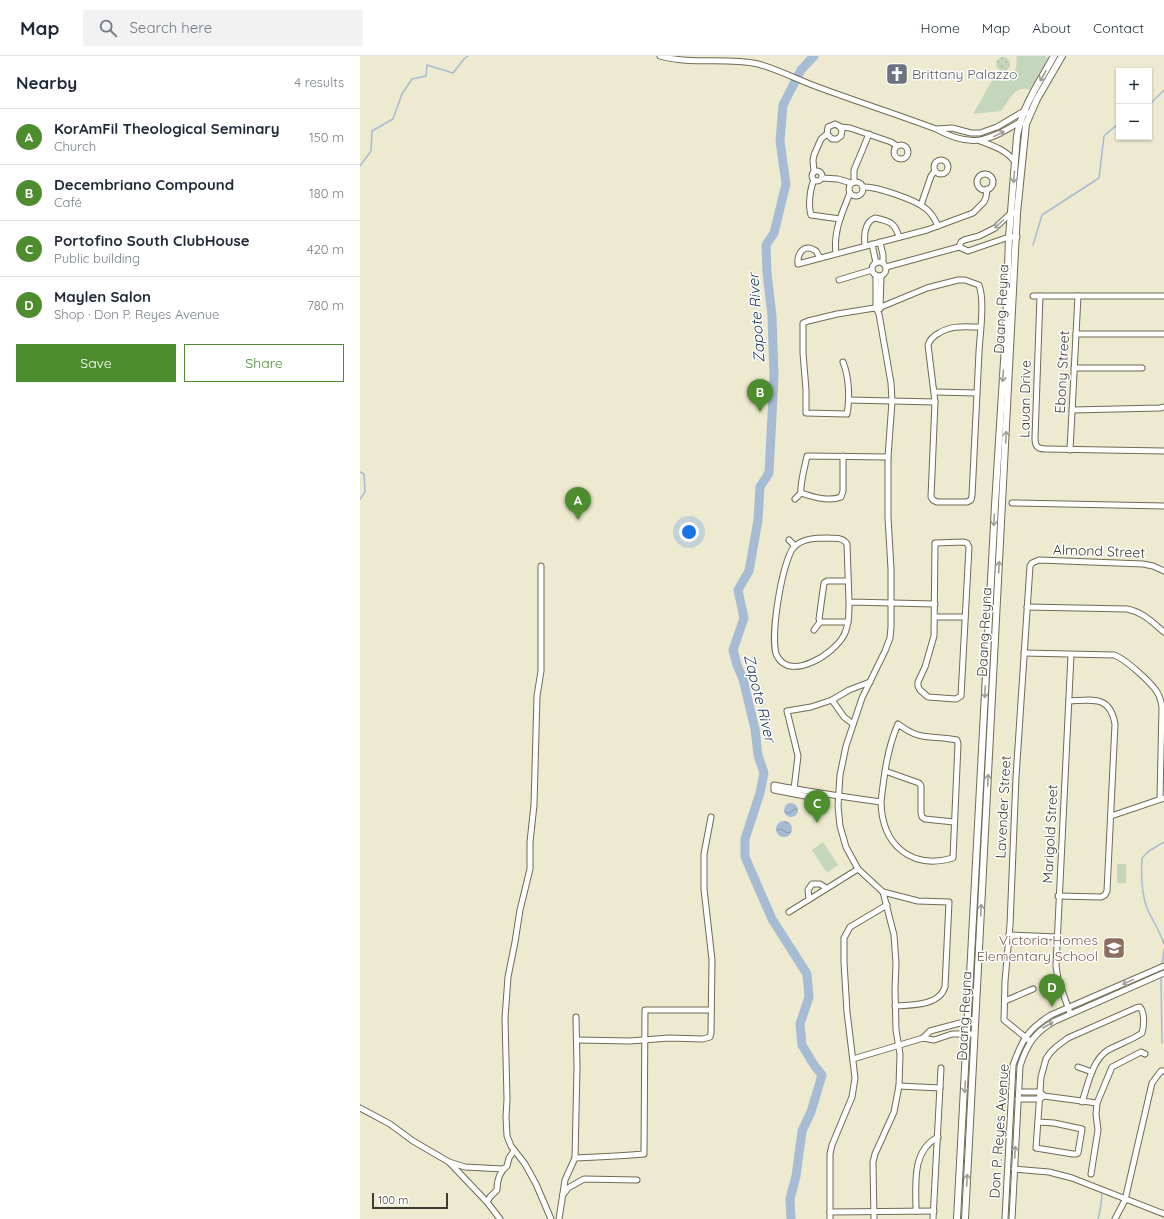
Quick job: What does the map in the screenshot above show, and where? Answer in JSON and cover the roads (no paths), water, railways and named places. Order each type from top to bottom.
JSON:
[{"type":"main road","name":"Daang Reyna","points":[[957,1219],[1005,337],[1009,237],[1014,213],[1027,112],[1054,56]]},
{"type":"main road","name":"Daang Reyna","points":[[965,1219],[1016,237],[1014,213],[1017,136],[1020,122],[1062,56]]},
{"type":"main road","points":[[995,505],[1002,505]]},
{"type":"street","points":[[660,56],[691,61],[741,61],[772,68],[803,82],[936,129],[950,137],[979,141],[1000,149],[1008,154],[1015,162]]},
{"type":"street","points":[[936,129],[952,128],[971,133],[980,133],[997,127],[1027,112]]},
{"type":"street","points":[[979,141],[1002,134],[1020,122],[1026,124]]},
{"type":"street","points":[[840,218],[811,215],[809,210],[811,186],[814,180],[812,176],[814,172],[814,155],[821,140],[827,134],[827,129],[830,125],[835,124],[841,127],[850,128],[891,142],[897,146]]},
{"type":"street","points":[[827,134],[832,139],[839,138],[842,134],[841,127]]},
{"type":"street","points":[[836,253],[836,236],[840,218],[850,193],[849,188],[853,183],[854,170],[869,134]]},
{"type":"street","points":[[921,205],[932,176],[936,171]]},
{"type":"street","points":[[814,172],[820,172],[822,178]]},
{"type":"street","points":[[814,180],[817,181],[822,178],[838,179],[853,183],[860,183],[862,187],[873,188],[921,205],[934,216],[938,226]]},
{"type":"street","points":[[850,193],[858,196],[862,192],[862,187]]},
{"type":"street","points":[[820,258],[938,226],[973,213],[984,202],[987,189]]},
{"type":"street","points":[[959,247],[961,242],[964,240],[979,236],[995,228],[1014,213]]},
{"type":"street","points":[[865,246],[865,233],[869,222],[875,218],[896,226],[899,237]]},
{"type":"street","points":[[876,263],[884,265],[959,247],[968,251],[1009,237],[1016,237]]},
{"type":"street","points":[[839,280],[886,272],[880,242]]},
{"type":"street","points":[[872,244],[876,263],[873,266],[877,274],[878,307],[891,383],[892,401],[888,457],[888,516],[892,602],[890,638],[862,698],[853,724],[842,764],[838,796],[838,814],[842,838],[851,857],[858,869],[883,892],[918,901],[949,902],[945,987],[943,994],[933,1000],[919,1004],[895,1006]]},
{"type":"street","points":[[843,362],[847,376],[849,400],[847,414],[806,413],[803,323],[837,314],[878,307],[927,288],[965,280],[979,285],[981,290],[980,327],[972,496],[971,500],[967,502],[937,502],[931,497],[935,392],[928,345],[929,340],[932,337],[945,329],[952,327],[980,327]]},
{"type":"street","points":[[1033,296],[1164,296]]},
{"type":"street","name":"Lauan Drive","points":[[1040,296],[1035,443],[1038,448],[1070,450],[1164,451]]},
{"type":"street","name":"Ebony Street","points":[[1070,450],[1078,296]]},
{"type":"street","points":[[1076,334],[1164,334]]},
{"type":"street","points":[[1074,368],[1142,368]]},
{"type":"street","points":[[935,392],[977,393]]},
{"type":"street","points":[[849,400],[935,402]]},
{"type":"street","points":[[1072,410],[1164,407]]},
{"type":"street","points":[[795,499],[800,493],[800,486],[804,475],[807,456],[888,457]]},
{"type":"street","points":[[800,493],[821,498],[841,497],[843,491],[843,456]]},
{"type":"street","points":[[1012,503],[1164,506]]},
{"type":"street","points":[[815,538],[840,539],[845,541],[847,544],[848,581],[848,622],[844,636],[828,653],[818,660],[796,667],[788,666],[781,662],[776,652],[775,636],[778,600],[786,561],[795,546],[801,542],[815,538]]},
{"type":"street","points":[[789,540],[795,546]]},
{"type":"street","points":[[935,543],[967,543],[969,547],[961,696],[956,699],[928,697],[920,690],[918,686],[918,682],[931,650],[934,636],[935,604],[935,543]]},
{"type":"street","name":"Almond Street","points":[[1032,562],[1039,560],[1143,564],[1153,566],[1164,571]]},
{"type":"street","name":"Lavender Street","points":[[1030,1041],[1004,1020],[1016,777],[1029,570],[1032,562]]},
{"type":"street","points":[[541,566],[541,671],[537,696],[534,805],[530,842],[530,870],[517,925],[508,977],[505,1018],[507,1136],[511,1146],[529,1171],[551,1219]]},
{"type":"street","points":[[814,630],[820,622],[819,615],[824,583],[827,580],[848,581]]},
{"type":"street","points":[[849,602],[935,604]]},
{"type":"street","points":[[1027,607],[1136,610],[1145,615],[1164,632]]},
{"type":"street","points":[[935,617],[965,617]]},
{"type":"street","points":[[820,622],[848,622]]},
{"type":"street","points":[[1024,653],[1114,655],[1119,657],[1160,695],[1162,707],[1162,799],[1111,816]]},
{"type":"street","name":"Marigold Street","points":[[1070,1014],[1057,973],[1058,896],[1071,655]]},
{"type":"street","points":[[794,789],[798,756],[787,711],[811,707],[832,700],[849,690],[870,682]]},
{"type":"street","points":[[832,700],[844,717],[853,724]]},
{"type":"street","points":[[1058,896],[1101,897],[1106,895],[1111,816],[1115,724],[1114,716],[1106,704],[1099,701],[1069,701]]},
{"type":"street","points":[[898,724],[908,732],[923,737],[957,740],[953,858],[941,861],[919,860],[899,849],[892,840],[882,821],[881,802],[889,750],[898,724]]},
{"type":"street","points":[[885,771],[919,783],[921,786],[920,813],[922,817],[925,819],[954,822]]},
{"type":"street","points":[[818,794],[815,798],[774,790],[774,785],[818,794],[881,802]]},
{"type":"street","points":[[577,1040],[630,1041],[669,1038],[703,1039],[710,1037],[712,960],[704,890],[704,854],[711,817]]},
{"type":"street","points":[[789,912],[858,869]]},
{"type":"street","points":[[809,899],[808,890],[812,884],[820,884],[826,888]]},
{"type":"street","points":[[874,1219],[873,1162],[875,1154],[894,1112],[899,1086],[899,1045],[896,1030],[894,935],[883,892]]},
{"type":"street","points":[[830,1219],[830,1154],[832,1145],[852,1097],[855,1078],[847,1012],[844,938],[850,927],[887,905]]},
{"type":"street","points":[[1009,935],[1058,937]]},
{"type":"street","name":"Don P. Reyes Avenue","points":[[1005,1219],[1013,1065],[1025,1037],[1038,1023],[1068,1007],[1164,966]]},
{"type":"street","name":"Don P. Reyes Avenue","points":[[1012,1219],[1020,1066],[1030,1041],[1042,1028],[1070,1014],[1164,973]]},
{"type":"street","points":[[1005,1001],[1033,989]]},
{"type":"street","points":[[1039,1122],[1054,1123],[1082,1129],[1078,1152],[1073,1154],[1036,1148],[1041,1096],[1041,1077],[1046,1059],[1056,1046],[1068,1038],[1081,1031],[1140,1007],[1142,1009],[1142,1033],[1104,1053],[1099,1058],[1092,1072],[1082,1102]]},
{"type":"street","points":[[575,1158],[644,1154],[645,1010],[711,1010]]},
{"type":"street","points":[[559,1219],[565,1180],[575,1158],[576,1018]]},
{"type":"street","points":[[923,1038],[930,1031],[975,1019]]},
{"type":"street","points":[[959,1023],[959,1033]]},
{"type":"street","points":[[941,1028],[943,1037]]},
{"type":"street","points":[[853,1059],[923,1038],[934,1040],[959,1033],[975,1034]]},
{"type":"street","points":[[1091,1174],[1098,1130],[1096,1114],[1097,1103],[1112,1067],[1141,1052],[1145,1054]]},
{"type":"street","points":[[1078,1067],[1092,1072]]},
{"type":"street","points":[[933,1219],[941,1068]]},
{"type":"street","points":[[1115,1219],[1125,1200],[1152,1083],[1161,1071],[1164,1071]]},
{"type":"street","points":[[899,1086],[940,1088]]},
{"type":"street","points":[[1018,1092],[1097,1103]]},
{"type":"street","points":[[1018,1099],[1041,1096]]},
{"type":"street","points":[[360,1108],[390,1124],[413,1141],[446,1161],[466,1179],[500,1219]]},
{"type":"street","points":[[1011,1111],[1017,1111]]},
{"type":"street","points":[[916,1211],[917,1165],[927,1144],[938,1137]]},
{"type":"street","points":[[487,1202],[497,1190],[497,1181],[503,1169],[508,1166],[509,1158],[514,1150]]},
{"type":"street","points":[[446,1161],[465,1167],[503,1169]]},
{"type":"street","points":[[1014,1169],[1050,1172],[1072,1178],[1164,1214]]},
{"type":"street","points":[[563,1196],[568,1188],[584,1179],[637,1180]]},
{"type":"street","points":[[830,1212],[934,1211]]},
{"type":"water","points":[[791,803],[796,805],[798,810],[796,815],[791,817],[786,815],[784,810],[786,805]]},
{"type":"water","points":[[781,821],[787,821],[792,826],[790,835],[787,837],[781,837],[776,832],[776,826]]},
{"type":"waterway","points":[[360,166],[371,151],[372,131],[393,119],[402,94],[412,79],[426,76],[427,65],[453,73],[468,56]]},
{"type":"waterway","name":"Zapote River","points":[[791,1219],[790,1199],[796,1176],[802,1131],[811,1112],[822,1075],[802,1045],[800,1024],[809,997],[807,974],[772,919],[745,857],[745,839],[760,793],[764,773],[758,755],[755,729],[743,679],[733,650],[744,618],[738,590],[749,571],[758,520],[760,487],[769,473],[774,376],[772,316],[767,273],[766,245],[774,233],[786,184],[780,141],[783,105],[801,70],[814,56]]},
{"type":"waterway","points":[[1150,104],[1164,90]]},
{"type":"waterway","points":[[1033,245],[1042,215],[1099,178],[1104,136],[1116,126]]},
{"type":"waterway","points":[[360,472],[364,474],[365,492],[360,499]]},
{"type":"waterway","points":[[1164,842],[1149,851],[1142,858],[1142,883],[1145,902],[1164,944]]},
{"type":"waterway","points":[[1162,964],[1164,949]]},
{"type":"waterway","points":[[1161,979],[1162,1043]]},
{"type":"waterway","points":[[1098,1219],[1102,1194]]},
{"type":"place","name":"Brittany Palazzo","points":[[897,74]]},
{"type":"place","name":"Decembriano Compound","points":[[760,412]]},
{"type":"place","name":"KorAmFil Theological Seminary","points":[[578,520]]},
{"type":"place","name":"Portofino South ClubHouse","points":[[817,823]]},
{"type":"place","name":"Victoria Homes Elementary School","points":[[1114,948]]},
{"type":"place","name":"Maylen Salon","points":[[1052,1007]]}]
